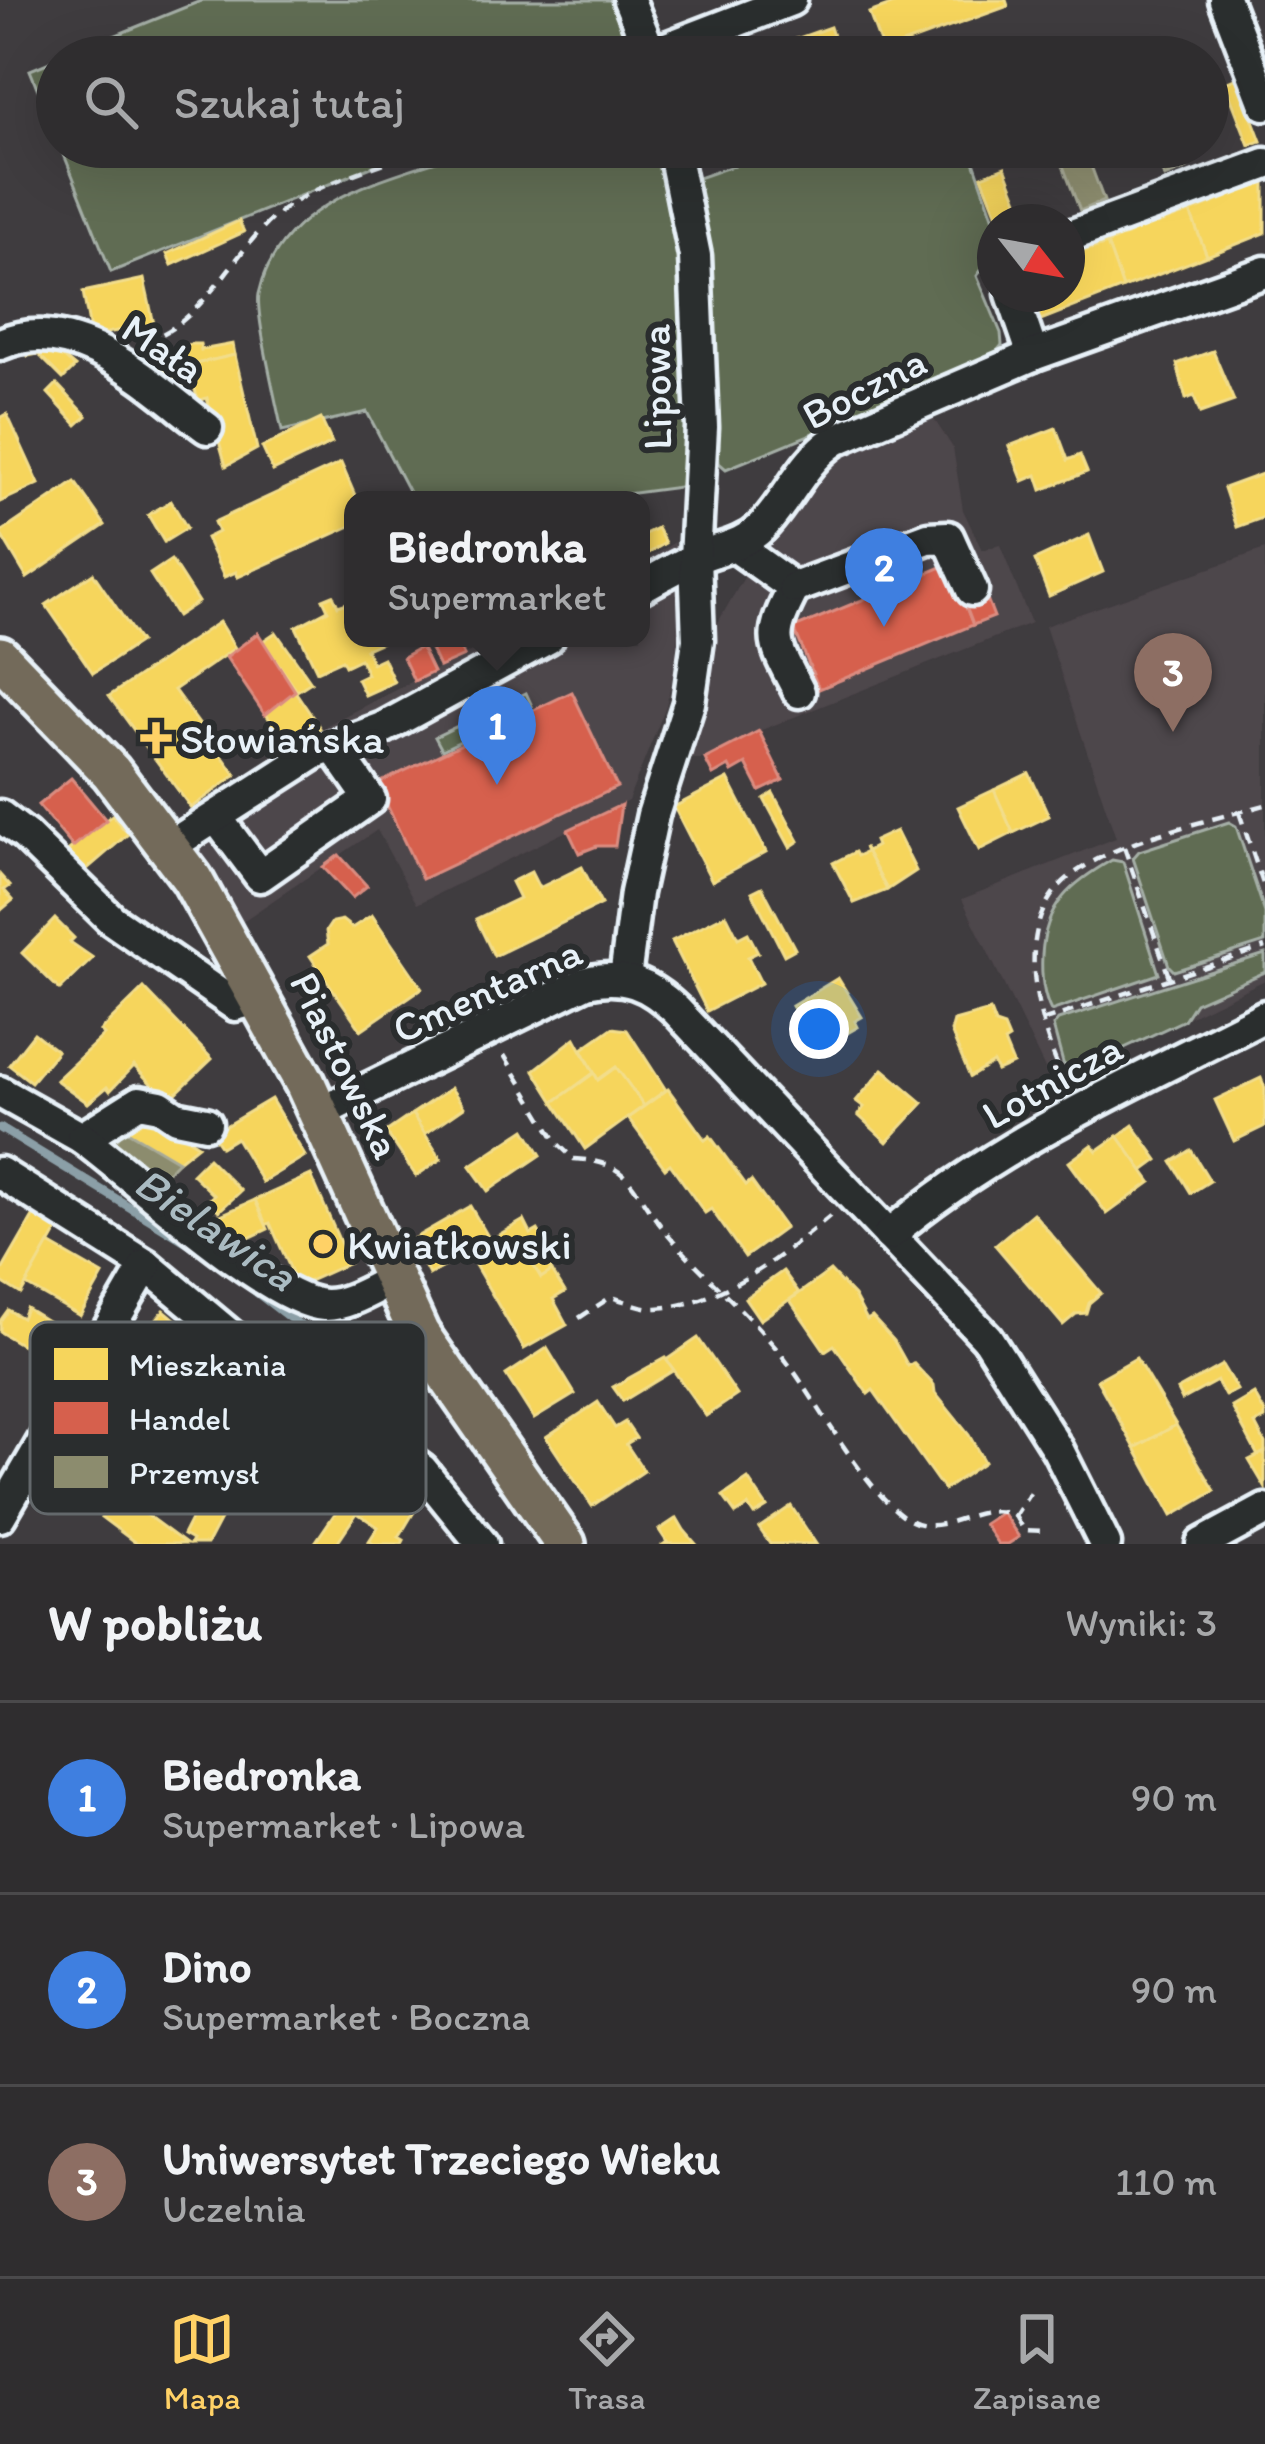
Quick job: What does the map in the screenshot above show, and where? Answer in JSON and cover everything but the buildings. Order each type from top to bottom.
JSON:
[{"type":"main road","name":"Piastowska","points":[[0,657],[111,772],[170,846],[261,998],[413,1322]]},
{"type":"main road","name":"Piastowska","points":[[426,1344],[565,1544]]},
{"type":"street","points":[[629,0],[643,36]]},
{"type":"street","points":[[699,36],[791,0]]},
{"type":"street","points":[[1225,0],[1265,104]]},
{"type":"street","points":[[1085,230],[1265,164]]},
{"type":"street","name":"Lipowa","points":[[625,978],[635,893],[689,703],[698,640],[695,558],[702,428],[695,256],[677,168]]},
{"type":"street","name":"Boczna","points":[[650,582],[695,558],[735,546],[762,527],[809,461],[835,440],[1034,356],[1265,272]]},
{"type":"street","points":[[1018,312],[1034,356]]},
{"type":"street","name":"Mała","points":[[0,344],[47,337],[113,357],[207,428]]},
{"type":"street","points":[[799,692],[776,647],[776,624],[794,587],[928,538],[948,538],[972,590]]},
{"type":"street","points":[[735,546],[794,587]]},
{"type":"street","points":[[170,846],[315,753],[383,728],[532,647]]},
{"type":"street","points":[[216,817],[260,876],[370,799],[333,746]]},
{"type":"street","points":[[0,816],[129,932],[235,1005],[261,998]]},
{"type":"street","points":[[625,978],[660,995],[676,1010],[987,1338],[1058,1450],[1105,1544]]},
{"type":"street","name":"Cmentarna","points":[[319,1113],[586,982],[625,978]]},
{"type":"street","name":"Lotnicza","points":[[889,1235],[939,1195],[1011,1150],[1265,1016]]},
{"type":"street","points":[[0,1092],[82,1138],[178,1216],[292,1296],[324,1305],[338,1303],[393,1279]]},
{"type":"street","points":[[82,1138],[139,1102],[206,1123]]},
{"type":"street","points":[[0,1173],[146,1265],[214,1322]]},
{"type":"street","points":[[113,1322],[146,1265]]},
{"type":"street","points":[[0,1516],[30,1464]]},
{"type":"street","points":[[426,1475],[482,1544]]},
{"type":"street","points":[[1202,1544],[1265,1510]]},
{"type":"path","points":[[113,357],[124,346],[160,338],[190,313],[288,205],[377,168]]},
{"type":"path","points":[[1068,1088],[1042,1021],[1035,984],[1034,939],[1050,896],[1070,877],[1124,847],[1265,805]]},
{"type":"path","points":[[1239,812],[1265,890]]},
{"type":"path","points":[[1124,847],[1169,977]]},
{"type":"path","points":[[1042,1021],[1265,947]]},
{"type":"path","points":[[498,1045],[558,1144],[574,1159],[606,1160],[615,1167],[664,1229],[785,1360],[879,1493],[906,1520],[952,1525],[983,1510],[1001,1509],[1015,1516],[1023,1530],[1046,1531]]},
{"type":"path","points":[[579,1318],[611,1297],[655,1308],[748,1278],[854,1196]]},
{"type":"path","points":[[1015,1516],[1030,1492]]},
{"type":"shaded area","points":[[928,410],[953,448],[963,510],[982,550],[1000,545],[1031,623],[759,731],[705,759],[686,759],[703,707],[717,624],[768,536],[846,442]]},
{"type":"shaded area","points":[[675,542],[678,633],[666,706],[628,801],[417,904],[377,830],[240,923],[179,828],[327,725],[479,647],[650,647],[650,557]]},
{"type":"shaded area","points":[[1265,549],[1265,980],[1052,1083],[962,899],[1116,838],[1045,626]]},
{"type":"green space","points":[[203,0],[614,0],[629,36],[114,36]]},
{"type":"green space","points":[[69,168],[369,168],[111,272]]},
{"type":"green space","points":[[415,168],[663,168],[679,247],[687,486],[649,491],[408,491],[367,412],[282,431],[259,305],[271,260],[291,233],[316,212],[379,180]]},
{"type":"green space","points":[[727,168],[976,168],[989,204],[977,204],[977,312],[992,312],[1002,345],[989,361],[726,469],[719,463],[698,178]]},
{"type":"green space","points":[[526,693],[532,706],[442,750],[435,737]]},
{"type":"green space","points":[[1229,822],[1236,826],[1265,913],[1265,942],[1174,971],[1133,858],[1139,851]]},
{"type":"green space","points":[[1112,860],[1123,862],[1159,974],[1051,1011],[1042,969],[1048,922],[1073,887]]},
{"type":"green space","points":[[1265,954],[1265,972],[1195,1003],[1184,1020],[1071,1073],[1063,1063],[1053,1026],[1058,1020]]},
{"type":"waterway","name":"Bielawica","points":[[0,1128],[195,1247]]},
{"type":"waterway","name":"Bielawica","points":[[238,1278],[295,1322]]},
{"type":"place","name":"Dino","points":[[884,627]]},
{"type":"place","name":"Uniwersytet Trzeciego Wieku","points":[[1173,732]]},
{"type":"place","name":"Słowiańska","points":[[156,738]]},
{"type":"place","name":"Biedronka","points":[[497,785]]},
{"type":"place","name":"Kwiatkowski","points":[[323,1244]]}]
